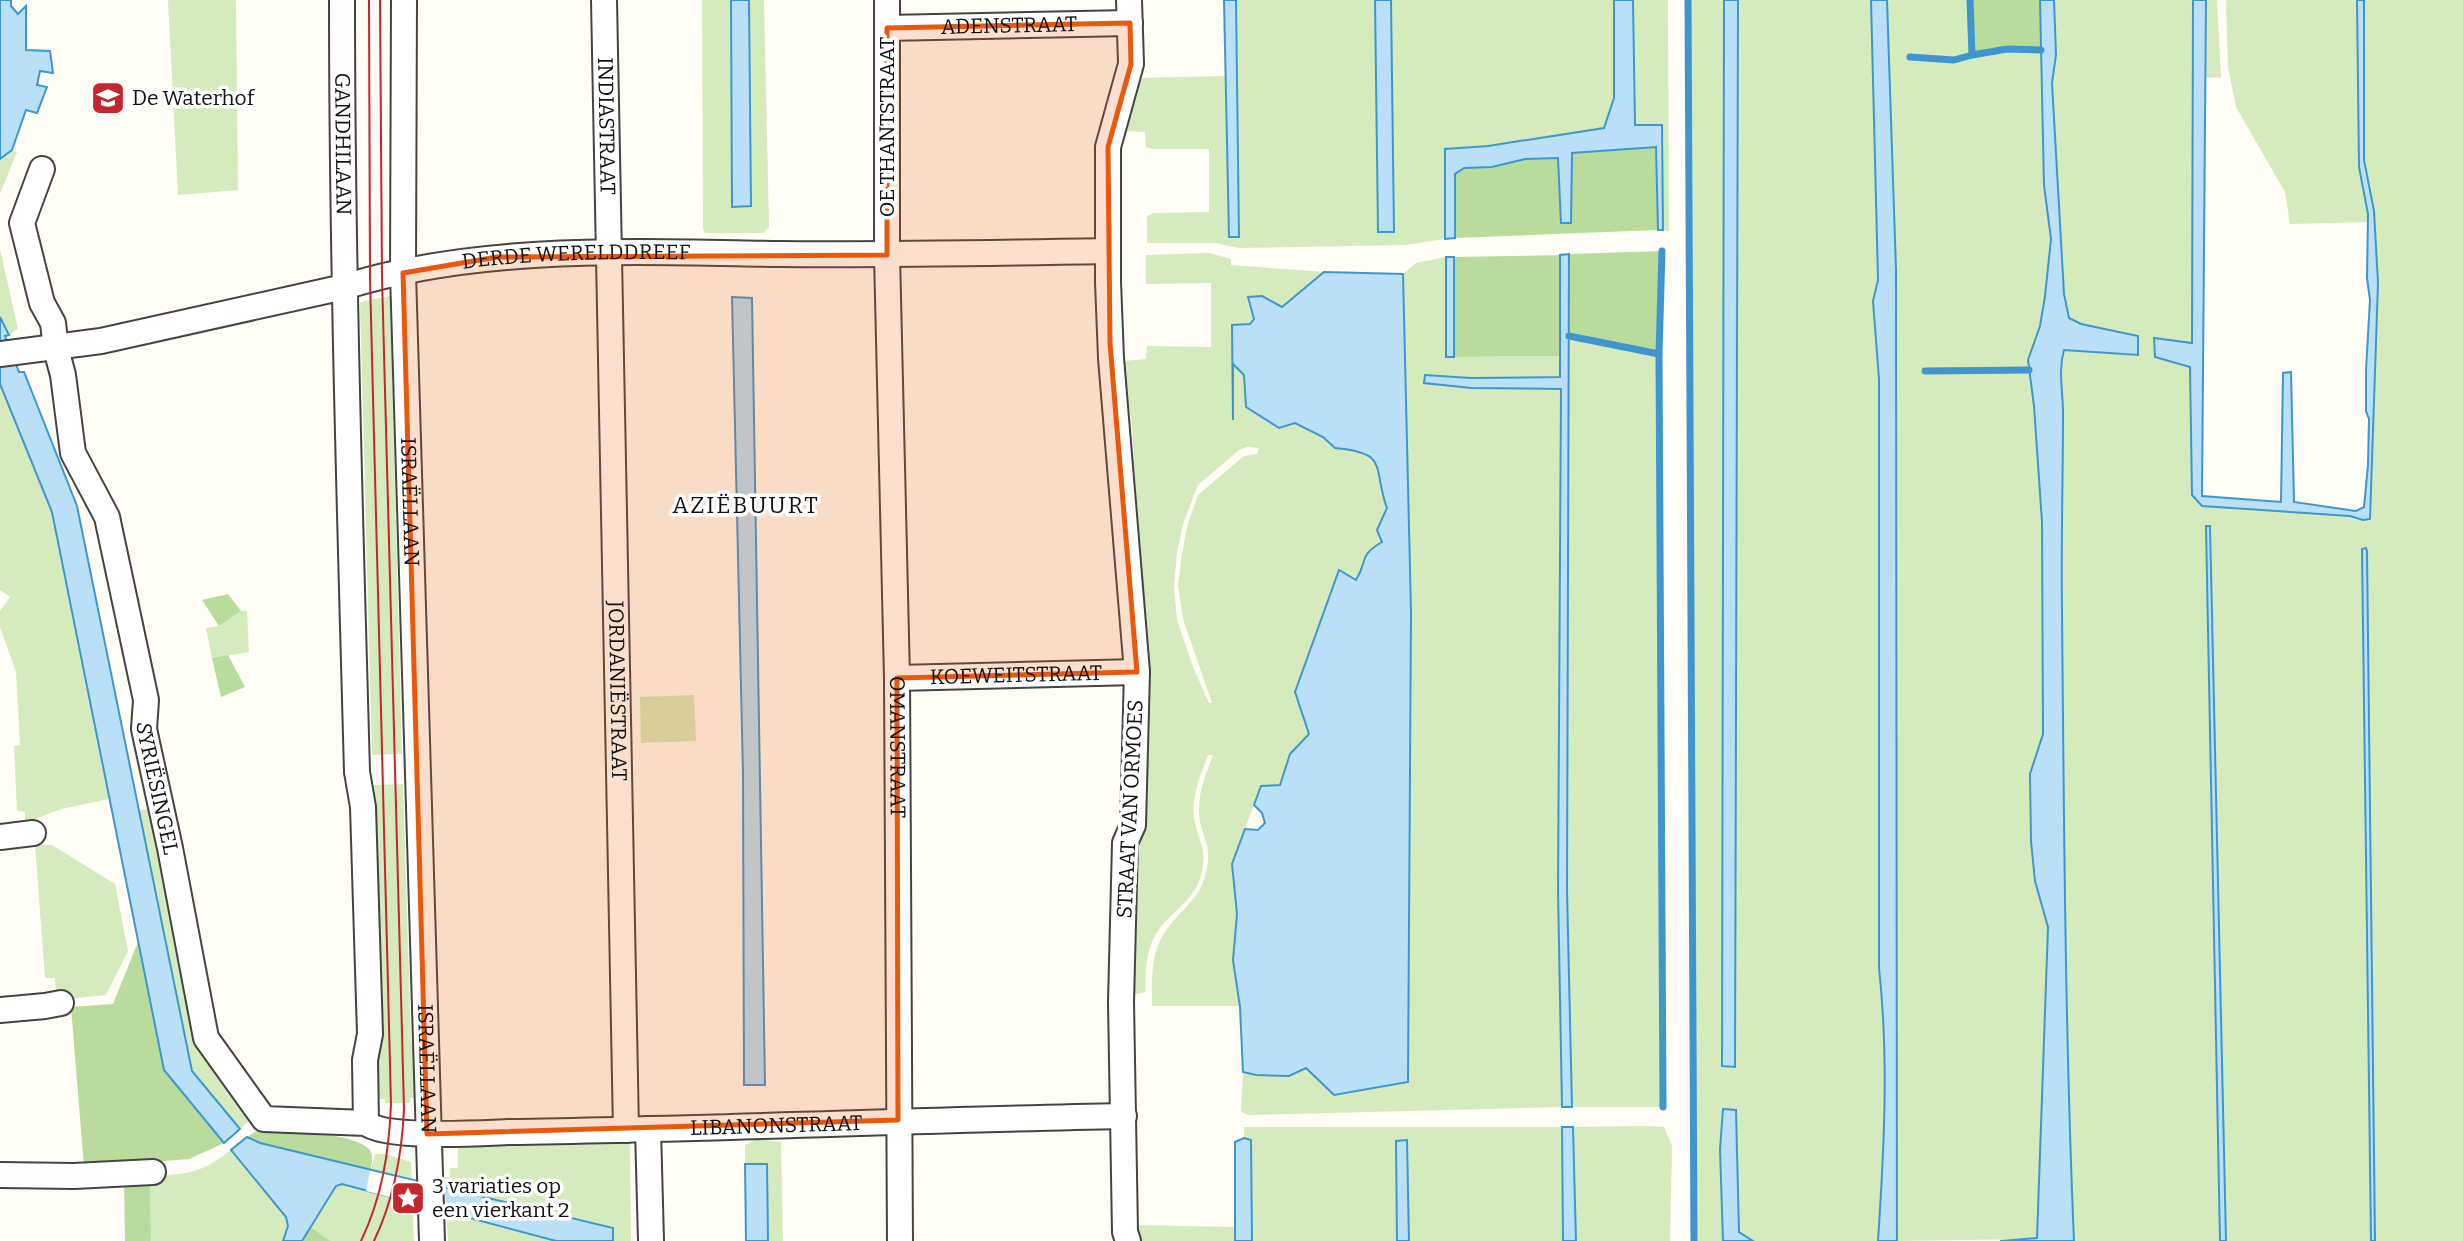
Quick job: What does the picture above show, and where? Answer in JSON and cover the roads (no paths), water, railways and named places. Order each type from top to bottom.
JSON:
[{"type":"street","name":"GANDHILAAN","points":[[342,0],[344,288]]},
{"type":"street","points":[[403,273],[404,0]]},
{"type":"street","name":"INDIASTRAAT","points":[[604,0],[608,253]]},
{"type":"street","name":"OE THANTSTRAAT","points":[[887,0],[887,255]]},
{"type":"street","name":"ADENSTRAAT","points":[[887,28],[1130,12]]},
{"type":"street","name":"STRAAT VAN ORMOES","points":[[1128,1241],[1125,1232],[1121,1002],[1125,843],[1133,825],[1137,672],[1110,343],[1108,147],[1130,64],[1130,12]]},
{"type":"street","points":[[42,169],[22,223],[42,303],[53,323],[55,349]]},
{"type":"street","name":"DERDE WERELDDREEF","points":[[6,354],[124,337],[344,288],[370,279],[497,257],[608,253],[887,255],[1108,251]]},
{"type":"street","name":"JORDANIËSTRAAT","points":[[608,253],[637,1130],[651,1241]]},
{"type":"street","name":"OMANSTRAAT","points":[[887,255],[897,678],[900,1241]]},
{"type":"street","name":"ISRAËLLAAN","points":[[366,1123],[376,1128],[428,1133],[403,273]]},
{"type":"street","points":[[344,288],[357,758],[363,807],[369,994],[370,1034],[365,1060],[366,1123]]},
{"type":"street","name":"SYRIËSINGEL","points":[[55,349],[63,375],[73,453],[107,517],[146,701],[144,729],[206,1038],[264,1119],[366,1123]]},
{"type":"street","name":"KOEWEITSTRAAT","points":[[897,678],[1137,672]]},
{"type":"street","points":[[0,837],[33,833]]},
{"type":"street","points":[[0,1010],[61,1003]]},
{"type":"street","name":"LIBANONSTRAAT","points":[[428,1133],[637,1130],[898,1120],[1124,1116]]},
{"type":"street","points":[[428,1133],[432,1241]]},
{"type":"street","points":[[0,1175],[74,1176],[153,1172]]},
{"type":"water","points":[[0,0],[11,0],[11,6],[18,14],[26,6],[26,50],[50,51],[53,73],[40,71],[37,85],[47,87],[37,113],[26,110],[12,150],[0,159]]},
{"type":"water","points":[[731,0],[749,0],[751,206],[732,207]]},
{"type":"water","points":[[1224,0],[1236,0],[1239,237],[1229,237]]},
{"type":"water","points":[[1375,0],[1391,0],[1394,232],[1378,232]]},
{"type":"water","points":[[1614,0],[1633,0],[1635,125],[1662,125],[1663,230],[1658,230],[1656,147],[1572,153],[1571,223],[1561,223],[1558,158],[1525,159],[1492,167],[1464,168],[1455,174],[1455,238],[1445,239],[1445,149],[1488,146],[1604,128],[1614,98]]},
{"type":"water","points":[[1724,0],[1738,0],[1735,1067],[1722,1066]]},
{"type":"water","points":[[1871,0],[1887,0],[1896,270],[1897,1241],[1878,1241],[1885,1070],[1879,968],[1879,379],[1873,301],[1878,280]]},
{"type":"water","points":[[2040,0],[2054,0],[2056,55],[2052,83],[2064,294],[2069,318],[2081,324],[2138,336],[2138,355],[2064,350],[2062,358],[2064,846],[2074,1241],[2000,1241],[2037,1238],[2048,927],[2035,881],[2031,841],[2030,774],[2043,734],[2042,522],[2028,360],[2040,326],[2051,239],[2044,185]]},
{"type":"water","points":[[2193,0],[2206,0],[2202,496],[2281,502],[2283,373],[2291,372],[2294,502],[2356,511],[2364,507],[2369,419],[2366,411],[2370,300],[2367,278],[2368,214],[2359,167],[2357,0],[2364,0],[2364,160],[2374,211],[2378,283],[2370,519],[2202,506],[2192,495],[2190,367],[2155,357],[2154,338],[2192,343]]},
{"type":"water","points":[[1569,254],[1567,890],[1572,1107],[1562,1107],[1558,890],[1561,389],[1471,388],[1424,383],[1425,375],[1471,378],[1560,377],[1560,255]]},
{"type":"water","points":[[1446,257],[1454,257],[1454,357],[1446,357]]},
{"type":"water","points":[[1324,272],[1403,274],[1411,612],[1408,1082],[1334,1095],[1306,1068],[1289,1076],[1243,1072],[1240,1007],[1233,960],[1237,914],[1232,864],[1245,829],[1258,830],[1265,823],[1262,813],[1254,805],[1261,786],[1280,785],[1290,754],[1309,734],[1295,692],[1339,570],[1356,580],[1366,555],[1382,542],[1377,530],[1387,508],[1376,464],[1372,458],[1352,450],[1335,448],[1323,437],[1295,423],[1279,428],[1246,407],[1244,375],[1233,364],[1233,420],[1232,325],[1250,324],[1254,319],[1248,297],[1262,296],[1282,307]]},
{"type":"water","points":[[732,297],[752,298],[765,1085],[744,1085],[743,773]]},
{"type":"water","points":[[0,317],[9,335],[5,336],[19,372],[24,372],[77,506],[192,1071],[240,1129],[224,1143],[164,1070],[52,512],[0,384]]},
{"type":"water","points":[[2206,526],[2210,526],[2226,1241],[2220,1241]]},
{"type":"water","points":[[2366,548],[2375,1241],[2371,1241],[2362,549]]},
{"type":"water","points":[[1723,1109],[1736,1110],[1739,1232],[1753,1241],[1723,1241],[1720,1149]]},
{"type":"water","points":[[1562,1127],[1573,1127],[1576,1241],[1563,1241]]},
{"type":"water","points":[[247,1137],[260,1143],[613,1228],[613,1241],[556,1241],[342,1184],[336,1186],[302,1241],[283,1241],[288,1226],[286,1217],[231,1150]]},
{"type":"water","points":[[1244,1138],[1251,1140],[1252,1241],[1235,1241],[1235,1142]]},
{"type":"water","points":[[1407,1140],[1409,1241],[1397,1241],[1396,1141]]},
{"type":"water","points":[[745,1164],[767,1164],[768,1241],[746,1241]]},
{"type":"waterway","points":[[1688,0],[1694,1241]]},
{"type":"waterway","points":[[1970,0],[1972,55],[2007,49],[2041,50]]},
{"type":"waterway","points":[[1910,57],[1954,60],[1972,55]]},
{"type":"waterway","points":[[1569,336],[1659,354],[1662,251]]},
{"type":"waterway","points":[[1659,354],[1663,1107]]},
{"type":"waterway","points":[[1925,371],[2029,370]]},
{"type":"tram line","points":[[361,1241],[383,1174],[391,1104],[370,279],[369,0]]},
{"type":"tram line","points":[[374,1241],[396,1176],[404,1109],[382,277],[380,0]]},
{"type":"place","name":"De Waterhof","points":[[108,98]]},
{"type":"place","name":"3 variaties op een vierkant 2","points":[[408,1198]]},
{"type":"district","name":"AZIËBUURT","points":[[746,505]]}]
